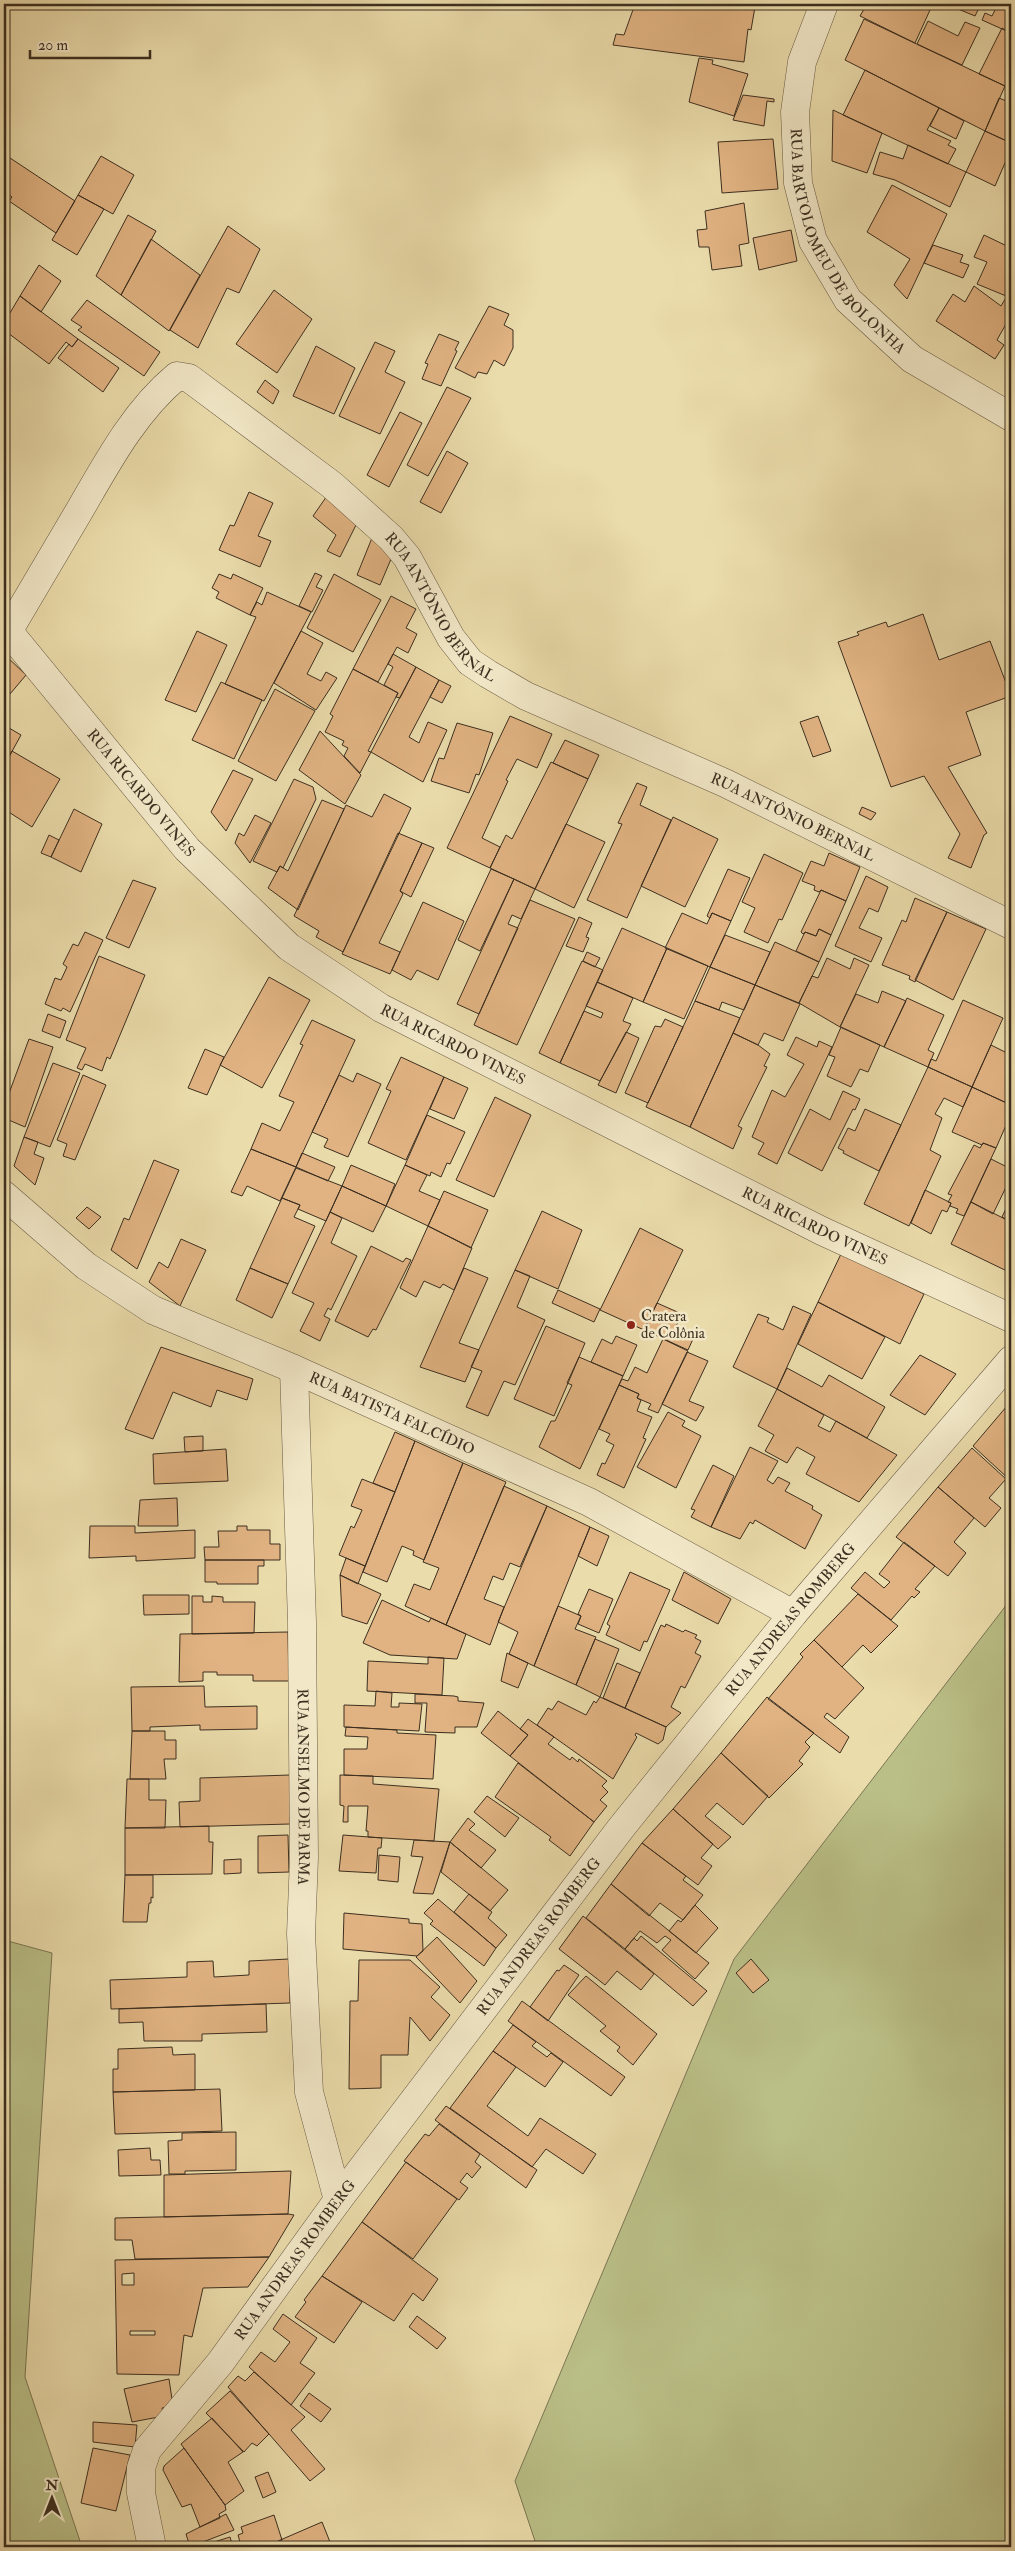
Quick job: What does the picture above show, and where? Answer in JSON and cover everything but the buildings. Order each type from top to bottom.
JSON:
[{"type":"street","name":"RUA BARTOLOMEU DE BOLONHA","points":[[824,4],[802,62],[795,112],[798,183],[813,240],[848,300],[912,359],[1011,417]]},
{"type":"street","name":"RUA ANTÔNIO BERNAL","points":[[7,628],[105,465],[141,413],[156,393],[177,376],[189,378],[332,485],[390,538],[407,556],[451,638],[470,662],[488,674],[526,696],[724,783],[1011,925]]},
{"type":"street","name":"RUA RICARDO VINES","points":[[7,628],[187,848],[289,947],[381,1008],[822,1231],[1011,1318]]},
{"type":"street","name":"RUA BATISTA FALCÍDIO","points":[[4,1195],[86,1266],[153,1310],[294,1369],[589,1502],[793,1614]]},
{"type":"street","name":"RUA ANDREAS ROMBERG","points":[[152,2547],[141,2493],[141,2468],[147,2450],[220,2363],[338,2200],[621,1828],[793,1614],[1011,1360]]},
{"type":"street","name":"RUA ANSELMO DE PARMA","points":[[294,1369],[302,1631],[304,1858],[301,1934],[308,2092],[338,2200]]},
{"type":"green space","points":[[1011,1599],[1011,2547],[537,2547],[515,2481],[734,1959]]},
{"type":"green space","points":[[4,1940],[52,1953],[25,2377],[82,2547],[4,2547]]},
{"type":"place","name":"Cratera de Colônia","points":[[631,1325]]}]
